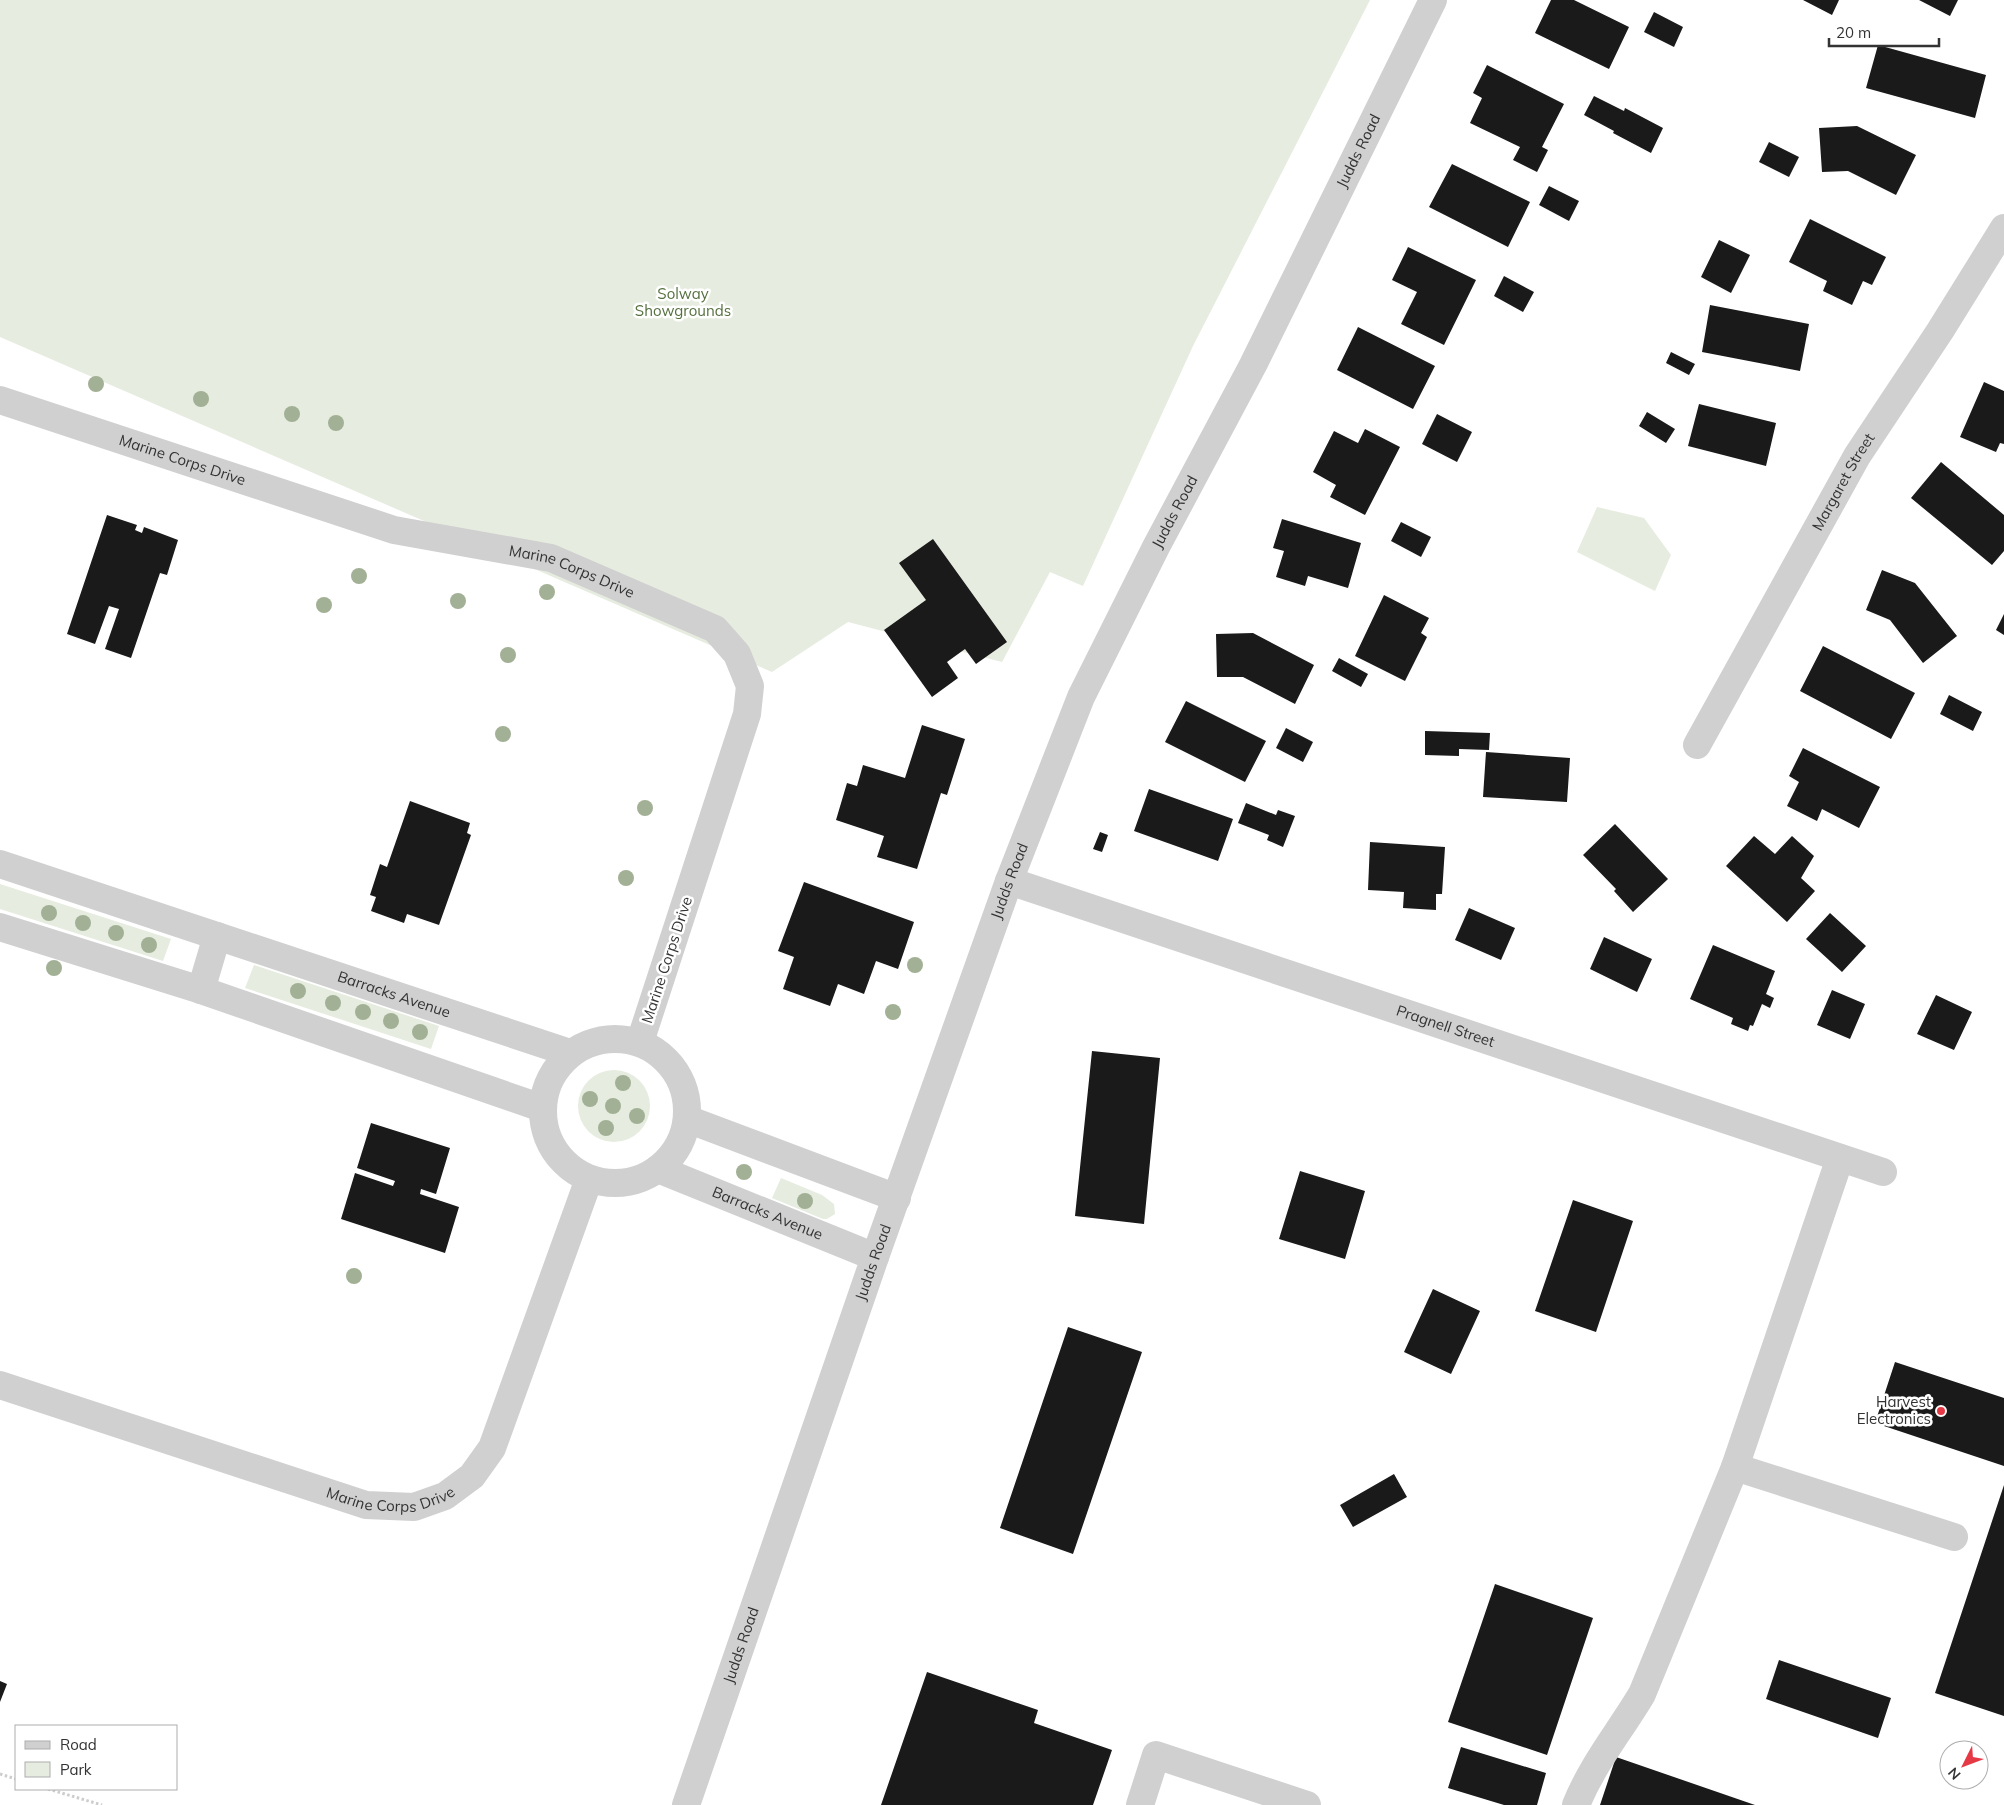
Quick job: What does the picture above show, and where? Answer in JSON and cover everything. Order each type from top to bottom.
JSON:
[{"type":"street","name":"Judds Road","points":[[686,1805],[875,1257],[1009,881],[1081,697],[1156,546],[1253,365],[1434,0]]},
{"type":"street","name":"Margaret Street","points":[[1697,745],[1858,456],[2004,228]]},
{"type":"street","name":"Marine Corps Drive","points":[[0,400],[394,530],[551,558],[715,629],[737,654],[750,686],[747,714],[640,1042]]},
{"type":"street","name":"Barracks Avenue","points":[[0,864],[570,1053]]},
{"type":"street","name":"Pragnell Street","points":[[1009,881],[1882,1172]]},
{"type":"street","points":[[0,927],[201,990],[542,1108]]},
{"type":"street","points":[[201,990],[217,936]]},
{"type":"street","points":[[616,1038],[640,1042],[661,1055],[677,1074],[686,1095],[687,1119],[681,1141],[668,1161],[650,1175],[628,1183],[605,1183],[589,1179],[563,1162],[548,1143],[542,1119],[544,1094],[553,1071],[570,1053],[592,1042],[616,1038]]},
{"type":"street","points":[[687,1119],[897,1198]]},
{"type":"street","points":[[1576,1805],[1585,1782],[1642,1694],[1735,1467],[1840,1158]]},
{"type":"street","name":"Barracks Avenue","points":[[658,1169],[875,1257]]},
{"type":"street","name":"Marine Corps Drive","points":[[0,1385],[366,1505],[414,1507],[445,1496],[472,1476],[492,1448],[589,1179]]},
{"type":"street","points":[[1735,1467],[1954,1538]]},
{"type":"street","points":[[1140,1805],[1156,1755],[1307,1805]]},
{"type":"path","points":[[0,1774],[15,1779]]},
{"type":"path","points":[[51,1790],[102,1805]]},
{"type":"green space","name":"Solway Showgrounds","points":[[0,0],[1370,0],[1193,346],[1083,586],[1050,572],[1002,662],[848,622],[772,672],[0,337]]},
{"type":"green space","points":[[1597,507],[1644,518],[1671,555],[1655,591],[1577,552]]},
{"type":"green space","points":[[0,884],[171,939],[163,961],[0,909]]},
{"type":"green space","points":[[254,965],[439,1026],[431,1049],[245,988]]},
{"type":"green space","points":[[621,1070],[640,1080],[648,1092],[650,1106],[648,1120],[640,1132],[628,1140],[607,1142],[588,1132],[580,1120],[578,1099],[588,1080],[600,1072]]},
{"type":"green space","points":[[781,1178],[822,1195],[834,1204],[835,1214],[827,1219],[823,1219],[772,1198]]},
{"type":"building","points":[[1551,0],[1574,0],[1629,27],[1609,69],[1535,33]]},
{"type":"building","points":[[1803,0],[1839,0],[1832,15]]},
{"type":"building","points":[[1919,0],[1958,0],[1950,16]]},
{"type":"building","points":[[1654,12],[1683,27],[1674,47],[1644,32]]},
{"type":"building","points":[[1878,45],[1986,75],[1975,118],[1866,88]]},
{"type":"building","points":[[1487,65],[1564,104],[1542,147],[1548,150],[1537,172],[1513,160],[1520,147],[1470,123],[1482,98],[1473,93]]},
{"type":"building","points":[[1594,96],[1624,111],[1625,108],[1663,128],[1651,153],[1584,115]]},
{"type":"building","points":[[1857,126],[1916,155],[1896,195],[1848,171],[1822,172],[1819,128]]},
{"type":"building","points":[[1769,142],[1799,157],[1789,177],[1759,162]]},
{"type":"building","points":[[1452,164],[1530,202],[1508,247],[1429,207]]},
{"type":"building","points":[[1549,186],[1579,201],[1569,221],[1539,205]]},
{"type":"building","points":[[1810,219],[1886,257],[1872,285],[1863,281],[1852,305],[1823,291],[1827,281],[1789,262]]},
{"type":"building","points":[[1719,240],[1750,255],[1731,293],[1701,277]]},
{"type":"building","points":[[1408,247],[1476,280],[1444,345],[1401,324],[1417,292],[1392,280]]},
{"type":"building","points":[[1504,276],[1534,292],[1523,312],[1494,296]]},
{"type":"building","points":[[1710,305],[1809,324],[1800,371],[1702,352]]},
{"type":"building","points":[[1358,327],[1435,366],[1413,409],[1337,370]]},
{"type":"building","points":[[1671,352],[1695,364],[1689,375],[1666,363]]},
{"type":"building","points":[[1984,382],[2004,391],[2004,444],[2000,443],[1996,452],[1960,437]]},
{"type":"building","points":[[1699,404],[1776,423],[1766,466],[1688,446]]},
{"type":"building","points":[[1647,412],[1675,429],[1666,443],[1639,426]]},
{"type":"building","points":[[1437,414],[1472,432],[1457,462],[1422,444]]},
{"type":"building","points":[[1365,429],[1400,447],[1365,515],[1330,497],[1336,485],[1313,472],[1334,431],[1358,443]]},
{"type":"building","points":[[1941,462],[2004,515],[2004,551],[1992,565],[1911,498]]},
{"type":"building","points":[[107,515],[137,525],[135,530],[142,533],[144,527],[178,540],[167,575],[160,573],[131,658],[105,649],[119,609],[109,606],[95,644],[67,634]]},
{"type":"building","points":[[1282,519],[1361,543],[1348,588],[1308,576],[1305,586],[1276,577],[1284,551],[1273,548]]},
{"type":"building","points":[[1401,522],[1431,537],[1421,557],[1391,541]]},
{"type":"building","points":[[933,539],[1007,642],[976,664],[965,649],[947,662],[958,678],[932,697],[884,630],[926,600],[899,563]]},
{"type":"building","points":[[1882,570],[1915,583],[1957,636],[1923,663],[1890,620],[1866,610]]},
{"type":"building","points":[[1384,595],[1429,618],[1421,633],[1427,637],[1405,681],[1355,656]]},
{"type":"building","points":[[2004,614],[2004,635],[1996,630]]},
{"type":"building","points":[[1253,633],[1314,665],[1295,704],[1243,677],[1217,677],[1216,634]]},
{"type":"building","points":[[1823,646],[1915,693],[1891,739],[1800,691]]},
{"type":"building","points":[[1339,658],[1368,674],[1361,687],[1332,671]]},
{"type":"building","points":[[1949,695],[1982,712],[1973,731],[1940,714]]},
{"type":"building","points":[[1186,701],[1266,741],[1245,782],[1165,742]]},
{"type":"building","points":[[922,725],[965,739],[947,795],[941,793],[917,869],[877,857],[884,836],[836,820],[847,783],[857,786],[863,765],[905,778]]},
{"type":"building","points":[[1286,728],[1313,742],[1303,762],[1276,748]]},
{"type":"building","points":[[1425,731],[1490,733],[1489,750],[1459,749],[1459,756],[1425,755]]},
{"type":"building","points":[[1803,748],[1880,787],[1859,828],[1822,809],[1817,821],[1787,806],[1799,782],[1789,776]]},
{"type":"building","points":[[1486,752],[1570,758],[1567,802],[1483,797]]},
{"type":"building","points":[[1149,789],[1233,819],[1218,861],[1134,831]]},
{"type":"building","points":[[410,801],[470,823],[467,833],[471,835],[439,925],[407,914],[404,923],[371,911],[376,897],[370,895],[380,864],[387,867]]},
{"type":"building","points":[[1246,803],[1276,815],[1278,810],[1295,816],[1283,847],[1267,840],[1269,835],[1238,823]]},
{"type":"building","points":[[1615,824],[1668,879],[1633,912],[1614,891],[1616,889],[1583,855]]},
{"type":"building","points":[[1100,832],[1108,835],[1102,852],[1093,849]]},
{"type":"building","points":[[1754,836],[1775,854],[1792,836],[1814,856],[1801,878],[1815,891],[1787,922],[1726,866]]},
{"type":"building","points":[[1370,842],[1445,847],[1442,894],[1436,894],[1436,910],[1403,908],[1404,892],[1368,890]]},
{"type":"building","points":[[804,882],[914,922],[898,969],[876,961],[864,994],[838,984],[830,1006],[783,989],[794,957],[778,951]]},
{"type":"building","points":[[1469,908],[1515,928],[1501,960],[1455,940]]},
{"type":"building","points":[[1830,913],[1866,946],[1842,972],[1806,939]]},
{"type":"building","points":[[1604,937],[1652,959],[1637,992],[1590,969]]},
{"type":"building","points":[[1713,945],[1775,971],[1766,994],[1774,998],[1770,1008],[1762,1004],[1753,1026],[1750,1025],[1748,1031],[1731,1024],[1733,1018],[1690,999]]},
{"type":"building","points":[[1832,990],[1865,1004],[1850,1039],[1817,1025]]},
{"type":"building","points":[[1936,995],[1972,1012],[1954,1050],[1917,1034]]},
{"type":"building","points":[[1092,1051],[1160,1058],[1144,1224],[1075,1216]]},
{"type":"building","points":[[371,1123],[450,1148],[436,1194],[421,1189],[420,1194],[459,1207],[445,1253],[341,1219],[355,1173],[393,1186],[395,1181],[357,1168]]},
{"type":"building","points":[[1300,1171],[1365,1191],[1345,1259],[1279,1239]]},
{"type":"building","points":[[1573,1200],[1633,1221],[1596,1332],[1535,1311]]},
{"type":"building","points":[[1433,1289],[1480,1311],[1451,1374],[1404,1352]]},
{"type":"building","points":[[1068,1327],[1142,1352],[1073,1554],[1000,1528]]},
{"type":"building","name":"Harvest Electronics","points":[[1895,1362],[2004,1398],[2004,1466],[1875,1423]]},
{"type":"building","points":[[1394,1474],[1407,1497],[1353,1527],[1340,1505]]},
{"type":"building","points":[[2004,1485],[2004,1716],[1935,1693]]},
{"type":"building","points":[[1495,1584],[1593,1618],[1547,1755],[1448,1722]]},
{"type":"building","points":[[1779,1660],[1891,1698],[1878,1738],[1766,1699]]},
{"type":"building","points":[[927,1672],[1038,1710],[1034,1723],[1112,1750],[1093,1805],[881,1805]]},
{"type":"building","points":[[0,1681],[7,1684],[0,1702]]},
{"type":"building","points":[[1461,1747],[1546,1773],[1537,1805],[1504,1805],[1448,1788]]},
{"type":"building","points":[[1616,1757],[1755,1805],[1600,1805]]},
{"type":"place","name":"Harvest Electronics","points":[[1941,1411]]}]
